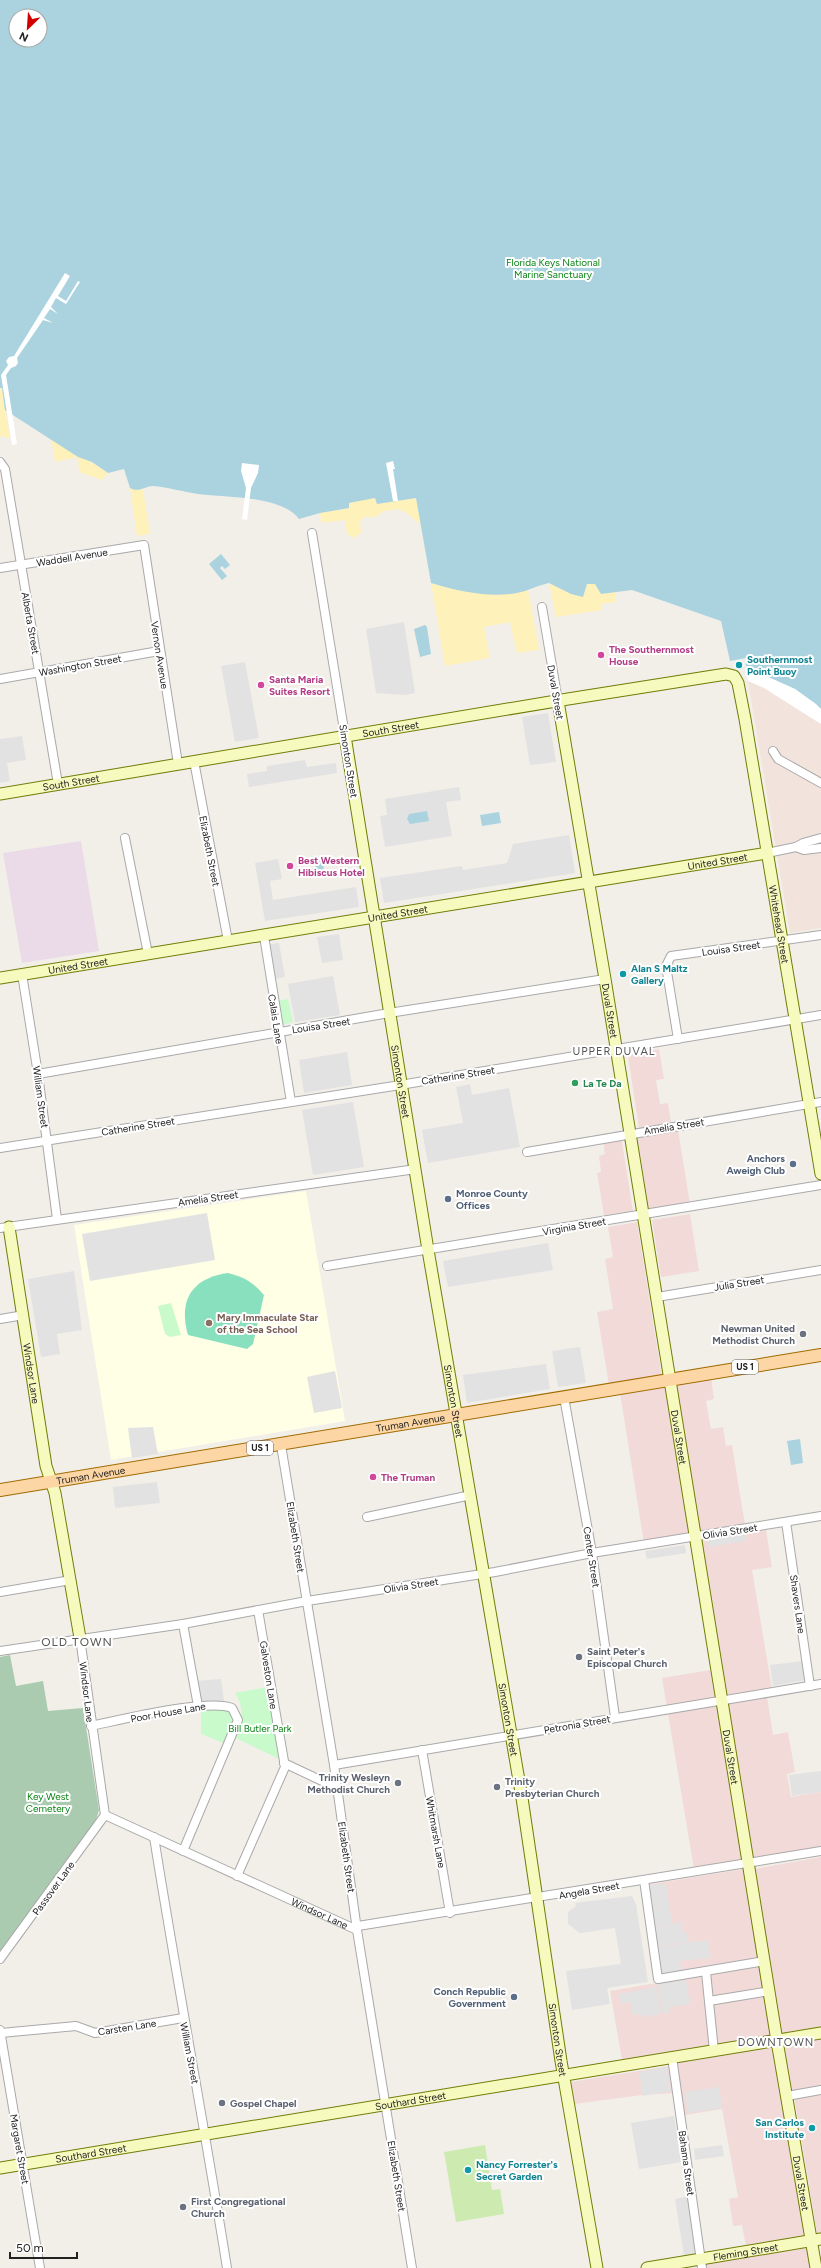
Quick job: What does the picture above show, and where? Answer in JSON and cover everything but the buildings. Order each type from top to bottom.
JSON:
[{"type":"main road","name":"Truman Avenue","points":[[0,1490],[41,1484],[50,1480],[281,1445],[821,1355]]},
{"type":"street","name":"Alberta Street","points":[[1,462],[5,469],[58,784]]},
{"type":"street","name":"Simonton Street","points":[[312,533],[371,895],[372,916],[511,1735],[538,1899],[563,2075],[597,2268]]},
{"type":"street","name":"Waddell Avenue","points":[[0,568],[144,545]]},
{"type":"street","name":"Vernon Avenue","points":[[144,545],[159,651],[178,764]]},
{"type":"street","name":"Duval Street","points":[[542,607],[644,1215],[777,2041],[816,2240],[816,2268]]},
{"type":"street","name":"Washington Street","points":[[0,679],[159,651]]},
{"type":"street","name":"South Street","points":[[0,794],[558,701],[726,674],[734,676]]},
{"type":"street","name":"Whitehead Street","points":[[734,676],[738,683],[744,712],[794,1020],[821,1174]]},
{"type":"street","points":[[774,751],[778,759],[821,783]]},
{"type":"street","name":"Elizabeth Street","points":[[194,761],[228,941]]},
{"type":"street","points":[[125,838],[148,954]]},
{"type":"street","name":"United Street","points":[[0,978],[264,936],[372,916],[767,853],[796,847],[803,843],[821,838]]},
{"type":"street","name":"United Street","points":[[796,847],[804,850],[821,848]]},
{"type":"street","name":"Louisa Street","points":[[678,1039],[666,966],[671,956],[821,935]]},
{"type":"street","name":"Calais Lane","points":[[264,936],[278,1032],[291,1102]]},
{"type":"street","name":"William Street","points":[[22,974],[48,1140],[57,1219]]},
{"type":"street","name":"Louisa Street","points":[[38,1074],[389,1013],[605,979]]},
{"type":"street","name":"Catherine Street","points":[[0,1148],[821,1015]]},
{"type":"street","name":"Amelia Street","points":[[527,1152],[630,1133],[821,1102]]},
{"type":"street","name":"Amelia Street","points":[[4,1227],[416,1169]]},
{"type":"street","name":"Virginia Street","points":[[326,1266],[821,1185]]},
{"type":"street","name":"Windsor Lane","points":[[4,1227],[24,1316],[46,1466],[55,1493],[71,1580],[105,1815],[236,1876],[357,1928]]},
{"type":"street","name":"Julia Street","points":[[657,1297],[821,1270]]},
{"type":"street","points":[[0,1319],[24,1316]]},
{"type":"street","name":"Center Street","points":[[564,1397],[592,1553],[615,1717]]},
{"type":"street","name":"Elizabeth Street","points":[[281,1445],[334,1765],[357,1928],[412,2268]]},
{"type":"street","points":[[367,1517],[471,1495]]},
{"type":"street","name":"Olivia Street","points":[[0,1651],[183,1624],[307,1601],[484,1573],[592,1553],[821,1516]]},
{"type":"street","name":"Shavers Lane","points":[[786,1522],[810,1686]]},
{"type":"street","points":[[0,1592],[71,1580]]},
{"type":"street","name":"Galveston Lane","points":[[236,1876],[284,1768],[258,1610]]},
{"type":"street","points":[[183,1624],[198,1706]]},
{"type":"street","name":"Petronia Street","points":[[334,1765],[722,1699],[821,1684]]},
{"type":"street","name":"Poor House Lane","points":[[91,1726],[198,1706],[224,1704],[232,1708],[238,1720],[183,1851]]},
{"type":"street","name":"Whitmarsh Lane","points":[[422,1750],[450,1913]]},
{"type":"street","points":[[284,1763],[337,1788]]},
{"type":"street","name":"Passover Lane","points":[[0,1959],[105,1815]]},
{"type":"street","name":"William Street","points":[[154,1837],[183,2018],[205,2134],[227,2268]]},
{"type":"street","name":"Angela Street","points":[[357,1928],[821,1851]]},
{"type":"street","points":[[644,1880],[658,1979],[765,1961]]},
{"type":"street","points":[[706,1972],[714,2051]]},
{"type":"street","points":[[709,2001],[770,1991]]},
{"type":"street","name":"Carsten Lane","points":[[0,2032],[76,2026],[95,2032],[183,2018]]},
{"type":"street","name":"Margaret Street","points":[[0,2032],[40,2268]]},
{"type":"street","name":"Southard Street","points":[[0,2168],[386,2106],[563,2075],[821,2033]]},
{"type":"street","name":"Bahama Street","points":[[672,2057],[701,2264]]},
{"type":"street","points":[[787,2096],[821,2090]]},
{"type":"street","name":"Fleming Street","points":[[647,2268],[701,2264],[816,2240]]},
{"type":"shaded area","points":[[404,622],[415,693],[405,695],[376,693],[366,629]]},
{"type":"shaded area","points":[[245,662],[259,738],[235,742],[221,666]]},
{"type":"shaded area","points":[[821,664],[821,928],[790,933],[748,681]]},
{"type":"shaded area","points":[[548,713],[556,762],[530,765],[522,717]]},
{"type":"shaded area","points":[[22,736],[26,760],[7,763],[10,781],[0,783],[0,739]]},
{"type":"shaded area","points":[[305,760],[307,767],[336,763],[337,773],[249,787],[247,774],[267,771],[267,766]]},
{"type":"shaded area","points":[[459,787],[461,800],[446,802],[452,836],[385,847],[380,816],[387,815],[385,799]]},
{"type":"shaded area","points":[[569,835],[575,873],[384,903],[380,878],[462,866],[463,870],[507,863],[513,844]]},
{"type":"shaded area","points":[[81,841],[99,951],[22,963],[3,853]]},
{"type":"shaded area","points":[[278,859],[282,879],[270,881],[273,900],[356,887],[359,907],[265,921],[255,863]]},
{"type":"shaded area","points":[[339,934],[343,960],[322,963],[317,937]]},
{"type":"shaded area","points":[[279,943],[285,977],[271,980],[265,945]]},
{"type":"shaded area","points":[[333,976],[340,1015],[295,1022],[288,984]]},
{"type":"shaded area","points":[[659,1049],[664,1079],[656,1080],[660,1104],[668,1103],[671,1123],[639,1128],[628,1056]]},
{"type":"shaded area","points":[[347,1052],[352,1085],[304,1093],[299,1060]]},
{"type":"shaded area","points":[[470,1084],[472,1095],[509,1088],[520,1147],[428,1163],[422,1130],[463,1123],[456,1087]]},
{"type":"shaded area","points":[[353,1102],[364,1167],[313,1175],[302,1110]]},
{"type":"shaded area","points":[[678,1130],[690,1204],[649,1211],[637,1137]]},
{"type":"shaded area","points":[[621,1136],[633,1211],[604,1215],[597,1173],[601,1172],[599,1156],[605,1154],[603,1140]]},
{"type":"shaded area","name":"Mary Immaculate Star of the Sea School","points":[[306,1191],[345,1421],[111,1460],[74,1225]]},
{"type":"shaded area","points":[[207,1213],[215,1260],[90,1281],[82,1234]]},
{"type":"shaded area","points":[[690,1214],[699,1271],[661,1277],[652,1220]]},
{"type":"shaded area","points":[[637,1222],[662,1377],[609,1385],[597,1312],[613,1309],[605,1259],[613,1257],[608,1227]]},
{"type":"shaded area","points":[[548,1243],[553,1270],[448,1287],[443,1261]]},
{"type":"shaded area","points":[[74,1271],[82,1330],[57,1334],[60,1354],[41,1357],[28,1279]]},
{"type":"shaded area","points":[[580,1347],[586,1383],[558,1387],[552,1351]]},
{"type":"shaded area","points":[[546,1364],[550,1389],[467,1403],[463,1375]]},
{"type":"shaded area","points":[[335,1371],[342,1408],[314,1413],[307,1377]]},
{"type":"shaded area","points":[[711,1377],[714,1399],[706,1401],[711,1429],[723,1427],[726,1446],[732,1445],[745,1525],[700,1532],[676,1383]]},
{"type":"shaded area","points":[[665,1386],[689,1535],[644,1543],[620,1393]]},
{"type":"shaded area","points":[[153,1427],[158,1454],[132,1458],[128,1428]]},
{"type":"shaded area","points":[[157,1482],[160,1503],[115,1508],[113,1487]]},
{"type":"shaded area","points":[[766,1530],[772,1567],[752,1570],[772,1689],[727,1696],[702,1540]]},
{"type":"shaded area","points":[[745,1533],[746,1541],[708,1547],[707,1539]]},
{"type":"shaded area","points":[[685,1545],[686,1553],[647,1559],[645,1551]]},
{"type":"shaded area","points":[[804,1661],[807,1680],[773,1686],[770,1665]]},
{"type":"shaded area","points":[[710,1670],[743,1861],[694,1869],[662,1678]]},
{"type":"shaded area","points":[[221,1679],[224,1701],[199,1703],[196,1681]]},
{"type":"shaded area","points":[[767,1697],[773,1735],[788,1732],[795,1772],[787,1774],[791,1797],[821,1792],[821,1847],[752,1858],[726,1704]]},
{"type":"shaded area","points":[[821,1771],[821,1792],[792,1796],[789,1775]]},
{"type":"shaded area","points":[[821,1857],[821,2027],[782,2033],[754,1869]]},
{"type":"shaded area","points":[[744,1869],[772,2035],[622,2060],[610,1991],[662,1982],[646,1885]]},
{"type":"shaded area","points":[[666,1884],[672,1924],[654,1926],[647,1885]]},
{"type":"shaded area","points":[[632,1896],[636,1904],[648,1982],[607,1988],[610,2004],[572,2010],[566,1971],[621,1964],[615,1928],[580,1933],[568,1924],[568,1912],[576,1906],[575,1903]]},
{"type":"shaded area","points":[[681,1922],[683,1933],[687,1933],[689,1942],[658,1946],[655,1927]]},
{"type":"shaded area","points":[[708,1940],[711,1958],[680,1961],[682,1974],[662,1977],[658,1947]]},
{"type":"shaded area","points":[[686,1980],[690,2004],[669,2007],[669,2013],[663,2013],[658,1984]]},
{"type":"shaded area","points":[[657,1987],[661,2014],[641,2017],[640,2014],[633,2015],[630,2002],[621,2004],[619,1994]]},
{"type":"shaded area","points":[[821,2039],[821,2087],[792,2092],[784,2045]]},
{"type":"shaded area","points":[[774,2046],[806,2237],[746,2247],[742,2225],[733,2226],[729,2199],[738,2197],[722,2109],[685,2115],[676,2063]]},
{"type":"shaded area","points":[[669,2066],[674,2093],[642,2095],[575,2104],[571,2082]]},
{"type":"shaded area","points":[[667,2067],[671,2091],[643,2096],[639,2072]]},
{"type":"shaded area","points":[[719,2087],[722,2108],[688,2113],[685,2092]]},
{"type":"shaded area","points":[[821,2094],[821,2233],[817,2233],[794,2097]]},
{"type":"shaded area","points":[[674,2116],[682,2162],[639,2169],[631,2123]]},
{"type":"shaded area","points":[[722,2145],[724,2156],[695,2160],[694,2149]]},
{"type":"shaded area","points":[[690,2196],[699,2253],[684,2256],[675,2199]]},
{"type":"shaded area","points":[[807,2247],[810,2268],[704,2268],[703,2264]]},
{"type":"green space","points":[[288,999],[293,1022],[282,1025],[277,1001]]},
{"type":"green space","points":[[228,1273],[239,1276],[248,1281],[264,1295],[253,1344],[247,1349],[188,1335],[185,1322],[185,1311],[187,1301],[191,1293],[205,1280]]},
{"type":"green space","points":[[171,1303],[181,1335],[170,1337],[165,1334],[158,1306]]},
{"type":"green space","name":"Key West Cemetery","points":[[10,1655],[16,1686],[43,1681],[48,1711],[83,1708],[99,1810],[96,1820],[0,1955],[0,1657]]},
{"type":"green space","name":"Bill Butler Park","points":[[273,1686],[281,1760],[236,1738],[242,1715],[240,1704],[235,1693]]},
{"type":"green space","name":"Bill Butler Park","points":[[229,1709],[234,1718],[224,1743],[201,1734],[201,1710]]},
{"type":"green space","name":"Nancy Forrester's Secret Garden","points":[[485,2145],[492,2190],[500,2189],[504,2214],[456,2222],[444,2152]]},
{"type":"sand","points":[[0,388],[2,388],[10,438],[0,436]]},
{"type":"sand","points":[[51,439],[108,473],[102,480],[79,472],[78,457],[55,462]]},
{"type":"sand","points":[[130,488],[143,490],[150,534],[137,536]]},
{"type":"sand","points":[[375,497],[377,504],[416,498],[421,525],[408,514],[398,509],[384,511],[376,517],[364,517],[360,521],[361,533],[354,538],[347,534],[345,520],[321,523],[320,513],[349,508],[349,503]]},
{"type":"sand","points":[[431,583],[467,592],[492,594],[516,593],[528,590],[539,650],[517,653],[510,622],[484,627],[490,658],[445,666]]},
{"type":"sand","points":[[549,583],[571,594],[585,594],[587,584],[595,584],[601,594],[615,592],[616,602],[601,604],[602,610],[556,617]]},
{"type":"water","name":"Florida Keys National Marine Sanctuary","points":[[0,0],[821,0],[821,709],[795,689],[746,667],[746,658],[730,661],[721,621],[632,590],[601,594],[595,584],[587,584],[583,597],[571,594],[549,583],[517,593],[495,595],[462,591],[431,583],[416,498],[377,504],[375,498],[349,503],[349,508],[320,513],[299,519],[291,511],[280,506],[253,499],[198,494],[153,486],[136,490],[130,488],[124,469],[108,473],[92,462],[78,457],[5,410],[2,388],[0,388]]},
{"type":"water","points":[[221,554],[230,565],[225,569],[222,566],[220,568],[227,576],[222,580],[209,564]]},
{"type":"water","points":[[425,625],[427,627],[431,654],[420,657],[414,629]]},
{"type":"water","points":[[427,811],[429,821],[410,824],[407,819],[409,814]]},
{"type":"water","points":[[499,812],[501,823],[482,826],[480,815]]},
{"type":"water","points":[[322,856],[324,870],[317,871],[315,865],[303,865],[303,859]]},
{"type":"water","points":[[800,1439],[803,1463],[791,1465],[787,1441]]},
{"type":"pier","points":[[65,273],[70,276],[58,296],[66,301],[78,281],[80,282],[66,304],[56,298],[51,307],[58,314],[50,309],[44,318],[53,323],[43,320],[17,358],[18,363],[16,366],[11,368],[6,375],[17,444],[12,445],[1,375],[8,365],[6,361],[9,357],[14,356]]},
{"type":"pier","points":[[393,461],[398,501],[393,501],[386,463]]},
{"type":"pier","points":[[242,463],[259,465],[258,473],[251,488],[247,520],[242,519],[246,488],[241,471]]},
{"type":"pier","points":[[746,667],[795,689],[816,704],[821,709],[821,724],[764,688],[748,681]]},
{"type":"place","name":"The Southernmost House","points":[[601,655]]},
{"type":"place","name":"Southernmost Point Buoy","points":[[739,665]]},
{"type":"place","name":"Santa Maria Suites Resort","points":[[261,685]]},
{"type":"place","name":"Best Western Hibiscus Hotel","points":[[290,866]]},
{"type":"place","name":"Alan S Maltz Gallery","points":[[623,974]]},
{"type":"place","name":"La Te Da","points":[[575,1083]]},
{"type":"place","name":"Anchors Aweigh Club","points":[[793,1164]]},
{"type":"place","name":"Monroe County Offices","points":[[448,1199]]},
{"type":"place","name":"Mary Immaculate Star of the Sea School","points":[[209,1323]]},
{"type":"place","name":"Newman United Methodist Church","points":[[803,1334]]},
{"type":"place","name":"The Truman","points":[[373,1477]]},
{"type":"place","name":"Saint Peter's Episcopal Church","points":[[579,1657]]},
{"type":"place","name":"Trinity Wesleyn Methodist Church","points":[[398,1783]]},
{"type":"place","name":"Trinity Presbyterian Church","points":[[497,1787]]},
{"type":"place","name":"Conch Republic Government","points":[[514,1997]]},
{"type":"place","name":"Gospel Chapel","points":[[222,2103]]},
{"type":"place","name":"San Carlos Institute","points":[[812,2128]]},
{"type":"place","name":"Nancy Forrester's Secret Garden","points":[[468,2170]]},
{"type":"place","name":"First Congregational Church","points":[[183,2207]]},
{"type":"district","name":"UPPER DUVAL","points":[[614,1051]]},
{"type":"district","name":"OLD TOWN","points":[[77,1642]]},
{"type":"district","name":"DOWNTOWN","points":[[776,2042]]}]
